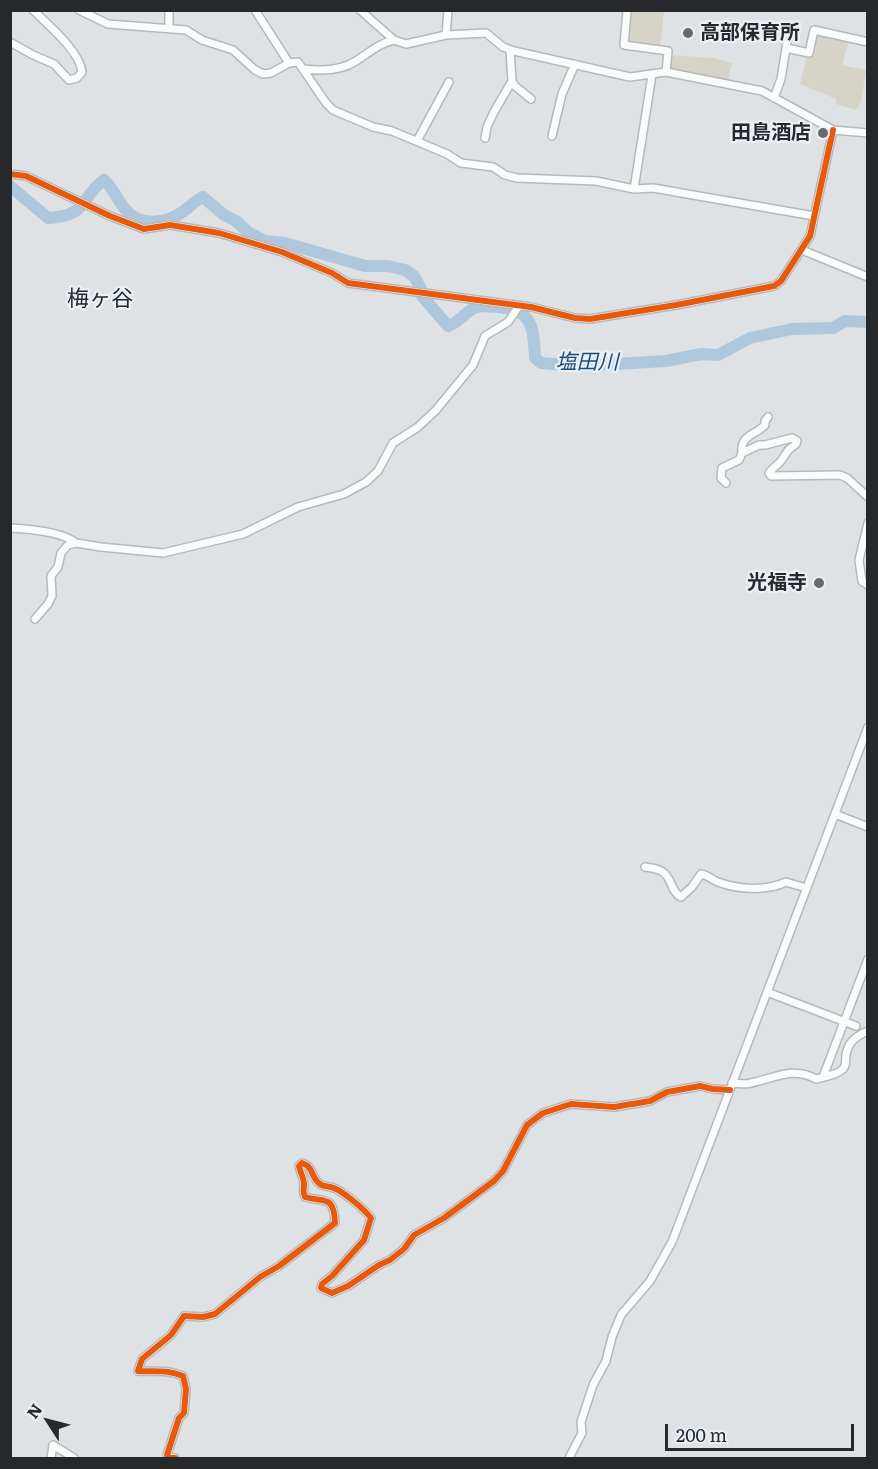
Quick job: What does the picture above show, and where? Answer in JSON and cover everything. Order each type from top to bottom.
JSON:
[{"type":"street","points":[[10,42],[54,64],[69,80],[77,78],[82,72],[82,66],[76,56],[33,10]]},
{"type":"street","points":[[79,10],[108,24],[186,30],[202,40],[233,50],[262,74],[271,73],[289,63],[298,62],[319,94],[333,110],[357,121],[417,141],[461,162],[493,167],[505,175],[517,178],[596,181],[634,189],[653,188],[814,216]]},
{"type":"street","points":[[169,10],[169,28]]},
{"type":"street","points":[[255,10],[289,63]]},
{"type":"street","points":[[360,10],[394,40],[406,44],[446,35],[486,33],[510,50],[630,77],[666,72],[762,91],[833,130],[867,133]]},
{"type":"street","points":[[446,35],[448,10]]},
{"type":"street","points":[[627,11],[624,45],[668,51],[666,72]]},
{"type":"street","points":[[774,98],[781,79],[786,45],[809,53],[814,30],[867,42]]},
{"type":"street","points":[[304,69],[321,71],[343,67],[384,42],[394,40]]},
{"type":"street","points":[[485,138],[494,112],[512,81],[510,50]]},
{"type":"street","points":[[552,136],[562,94],[575,64]]},
{"type":"street","points":[[634,189],[652,75]]},
{"type":"street","points":[[512,81],[531,99]]},
{"type":"street","points":[[417,141],[449,82]]},
{"type":"street","points":[[10,174],[26,176],[110,216],[144,229],[170,225],[219,233],[282,252],[332,273],[348,283],[531,307],[574,318],[590,319],[774,286],[788,273],[810,236],[833,130]]},
{"type":"street","points":[[802,250],[867,277]]},
{"type":"street","points":[[35,620],[52,596],[51,576],[58,567],[61,553],[68,545],[76,543],[163,553],[243,534],[308,503],[344,494],[366,482],[378,471],[393,443],[418,427],[436,410],[473,365],[485,336],[508,322],[519,306]]},
{"type":"street","points":[[726,483],[721,478],[722,468],[739,460],[743,440],[760,430],[768,417]]},
{"type":"street","points":[[742,453],[759,445],[792,438],[796,444],[786,450],[783,460],[770,470],[771,476],[840,475],[847,478],[867,497]]},
{"type":"street","points":[[867,523],[859,560],[862,582],[867,585]]},
{"type":"street","points":[[10,528],[67,536],[76,543]]},
{"type":"street","points":[[569,1458],[582,1432],[581,1422],[593,1385],[606,1361],[612,1337],[621,1316],[650,1281],[672,1242],[867,727]]},
{"type":"street","points":[[834,814],[867,827]]},
{"type":"street","points":[[645,867],[662,871],[667,875],[676,894],[681,897],[701,874],[719,882],[746,888],[774,888],[786,882],[806,888]]},
{"type":"street","points":[[823,1077],[867,958]]},
{"type":"street","points":[[766,992],[856,1026]]},
{"type":"street","points":[[175,1458],[169,1458],[167,1455],[179,1418],[184,1413],[186,1389],[183,1376],[170,1370],[138,1371],[142,1359],[171,1335],[184,1316],[203,1317],[215,1314],[260,1277],[279,1266],[335,1223],[334,1211],[328,1201],[322,1198],[305,1197],[302,1191],[304,1183],[299,1169],[302,1163],[311,1169],[314,1179],[321,1186],[334,1188],[366,1211],[371,1218],[364,1239],[332,1276],[322,1284],[321,1288],[332,1293],[348,1286],[390,1260],[404,1249],[414,1235],[444,1218],[494,1181],[503,1171],[527,1125],[543,1113],[571,1104],[614,1107],[650,1101],[667,1092],[700,1086],[713,1089],[749,1084],[768,1077],[791,1073],[805,1073],[816,1079],[842,1070],[850,1045],[856,1037],[867,1031]]},
{"type":"street","points":[[51,1458],[53,1445],[74,1458]]},
{"type":"shaded area","points":[[632,11],[664,11],[660,47],[627,43],[629,16]]},
{"type":"shaded area","points":[[816,33],[849,41],[842,65],[866,70],[861,102],[856,110],[836,104],[836,99],[800,84],[807,56],[811,56]]},
{"type":"shaded area","points":[[670,55],[714,58],[732,63],[728,80],[670,69]]},
{"type":"waterway","name":"塩田川","points":[[10,186],[48,218],[61,217],[77,210],[104,180],[126,210],[131,215],[145,221],[160,221],[175,217],[203,197],[224,215],[265,241],[285,243],[365,266],[388,266],[405,270],[414,276],[422,296],[448,326],[470,310],[480,306],[518,312],[529,322],[532,329],[535,358],[541,363],[581,366],[666,361],[701,354],[718,355],[750,338],[792,329],[833,328],[845,321],[868,322]]},
{"type":"cycle path","points":[[10,174],[26,176],[110,216],[144,229],[170,225],[219,233],[282,252],[332,273],[348,283],[531,307],[575,318],[590,319],[774,286],[781,281],[810,236],[833,130]]},
{"type":"cycle path","points":[[175,1458],[169,1458],[167,1455],[179,1418],[184,1413],[186,1389],[183,1376],[166,1372],[138,1371],[142,1359],[171,1335],[184,1316],[203,1317],[215,1314],[260,1277],[279,1266],[335,1223],[333,1208],[327,1201],[305,1197],[304,1182],[299,1166],[302,1163],[309,1167],[320,1184],[334,1188],[371,1218],[364,1240],[322,1284],[321,1288],[332,1293],[348,1286],[390,1260],[404,1249],[414,1235],[444,1218],[494,1181],[503,1171],[527,1125],[543,1113],[571,1104],[614,1107],[650,1101],[667,1092],[700,1086],[730,1090]]},
{"type":"place","name":"高部保育所","points":[[688,33]]},
{"type":"place","name":"田島酒店","points":[[823,133]]},
{"type":"place","name":"光福寺","points":[[819,583]]},
{"type":"district","name":"梅ヶ谷","points":[[100,300]]}]
